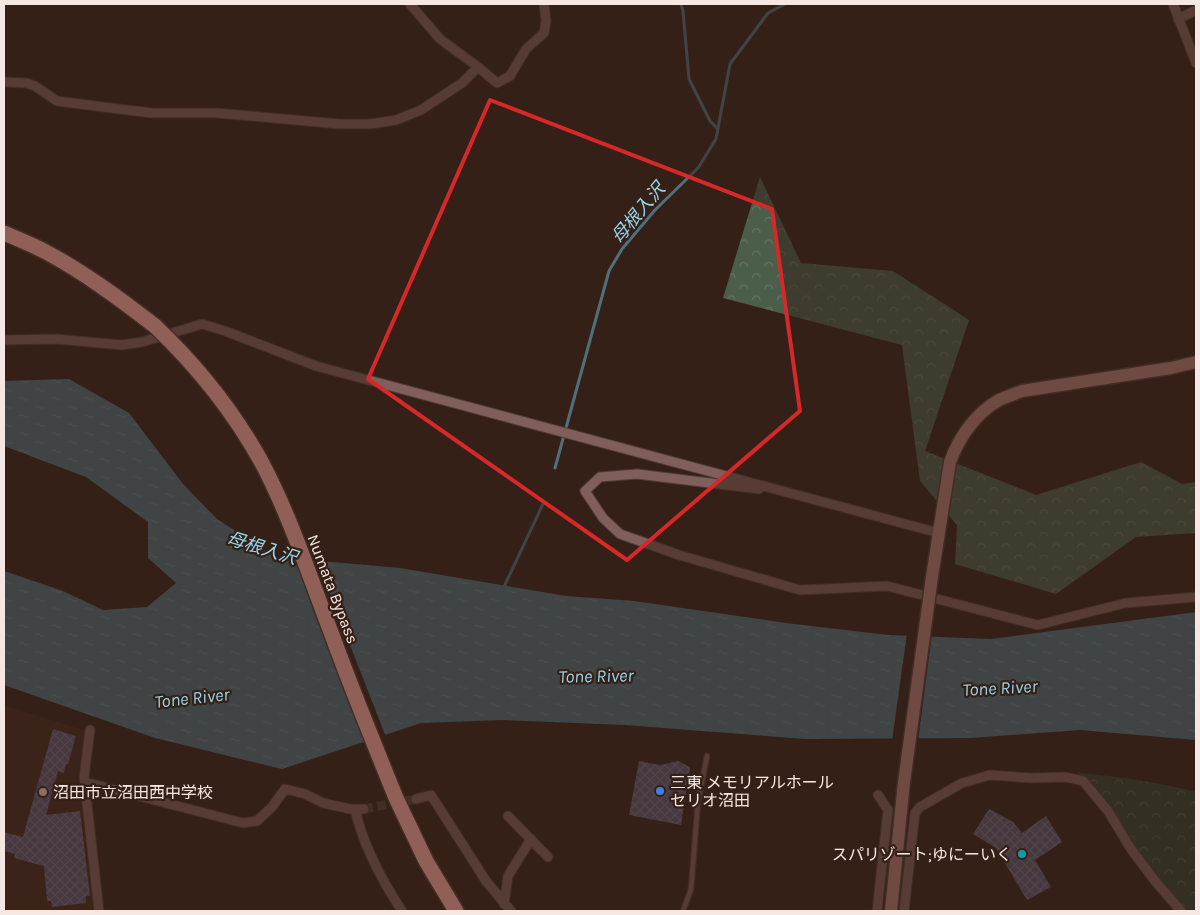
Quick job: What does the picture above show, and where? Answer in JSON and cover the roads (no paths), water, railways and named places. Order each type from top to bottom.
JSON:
[{"type":"highway","name":"Numata Bypass","points":[[4,233],[45,251],[75,269],[113,294],[155,326],[181,352],[217,394],[235,420],[262,464],[288,521],[341,661],[411,832],[456,911]]},
{"type":"street","points":[[410,4],[440,39],[478,67],[497,84],[510,76],[526,49],[544,33],[546,21],[544,4]]},
{"type":"street","points":[[1172,4],[1196,63]]},
{"type":"street","points":[[1178,19],[1196,10]]},
{"type":"street","points":[[4,82],[26,83],[35,86],[57,101],[152,113],[217,112],[339,124],[370,124],[396,120],[421,110],[462,83],[478,67]]},
{"type":"street","points":[[4,340],[56,339],[122,345],[142,342],[202,324],[316,366],[939,533]]},
{"type":"street","points":[[891,911],[904,782],[932,577],[950,462],[956,445],[972,424],[998,401],[1022,391],[1171,368],[1196,362]]},
{"type":"street","points":[[786,492],[637,474],[600,476],[585,491],[602,518],[620,534],[679,555],[800,590],[893,587],[1038,625],[1126,603],[1196,597]]},
{"type":"street","points":[[90,730],[85,782],[99,911]]},
{"type":"street","points":[[904,911],[914,813],[920,807],[962,783],[990,775],[1030,778],[1065,776],[1083,781],[1108,811],[1131,849],[1150,875],[1181,911]]},
{"type":"street","points":[[85,782],[243,823],[257,821],[272,807],[285,789],[305,794],[323,803],[359,809],[358,824],[378,872],[402,911]]},
{"type":"street","points":[[416,799],[431,795],[486,881],[507,908]]},
{"type":"street","points":[[877,911],[891,810],[878,795]]},
{"type":"street","points":[[508,816],[548,857]]},
{"type":"street","points":[[507,908],[508,876],[531,839]]},
{"type":"lane","points":[[683,911],[691,888],[698,802],[707,756]]},
{"type":"water","name":"Tone River","points":[[69,379],[129,413],[183,484],[217,519],[275,557],[400,568],[566,596],[634,601],[786,623],[888,635],[991,639],[1196,612],[1196,740],[1080,730],[970,738],[805,739],[625,725],[501,720],[421,723],[282,769],[155,738],[4,685],[4,571],[63,591],[103,610],[147,607],[176,583],[148,558],[148,522],[86,477],[4,446],[4,381]]},
{"type":"waterway","points":[[681,4],[689,79],[710,121],[718,129]]},
{"type":"waterway","name":"母根入沢","points":[[555,468],[609,271],[622,249],[655,210],[698,168],[716,139],[730,64],[768,13],[785,4]]},
{"type":"waterway","name":"母根入沢","points":[[503,589],[543,504]]},
{"type":"tunnel","points":[[364,809],[416,799]]},
{"type":"place","name":"三東 メモリアルホール セリオ沼田","points":[[660,791]]},
{"type":"place","name":"沼田市立沼田西中学校","points":[[43,792]]},
{"type":"place","name":"スパリゾート;ゆにーいく","points":[[1022,854]]}]
